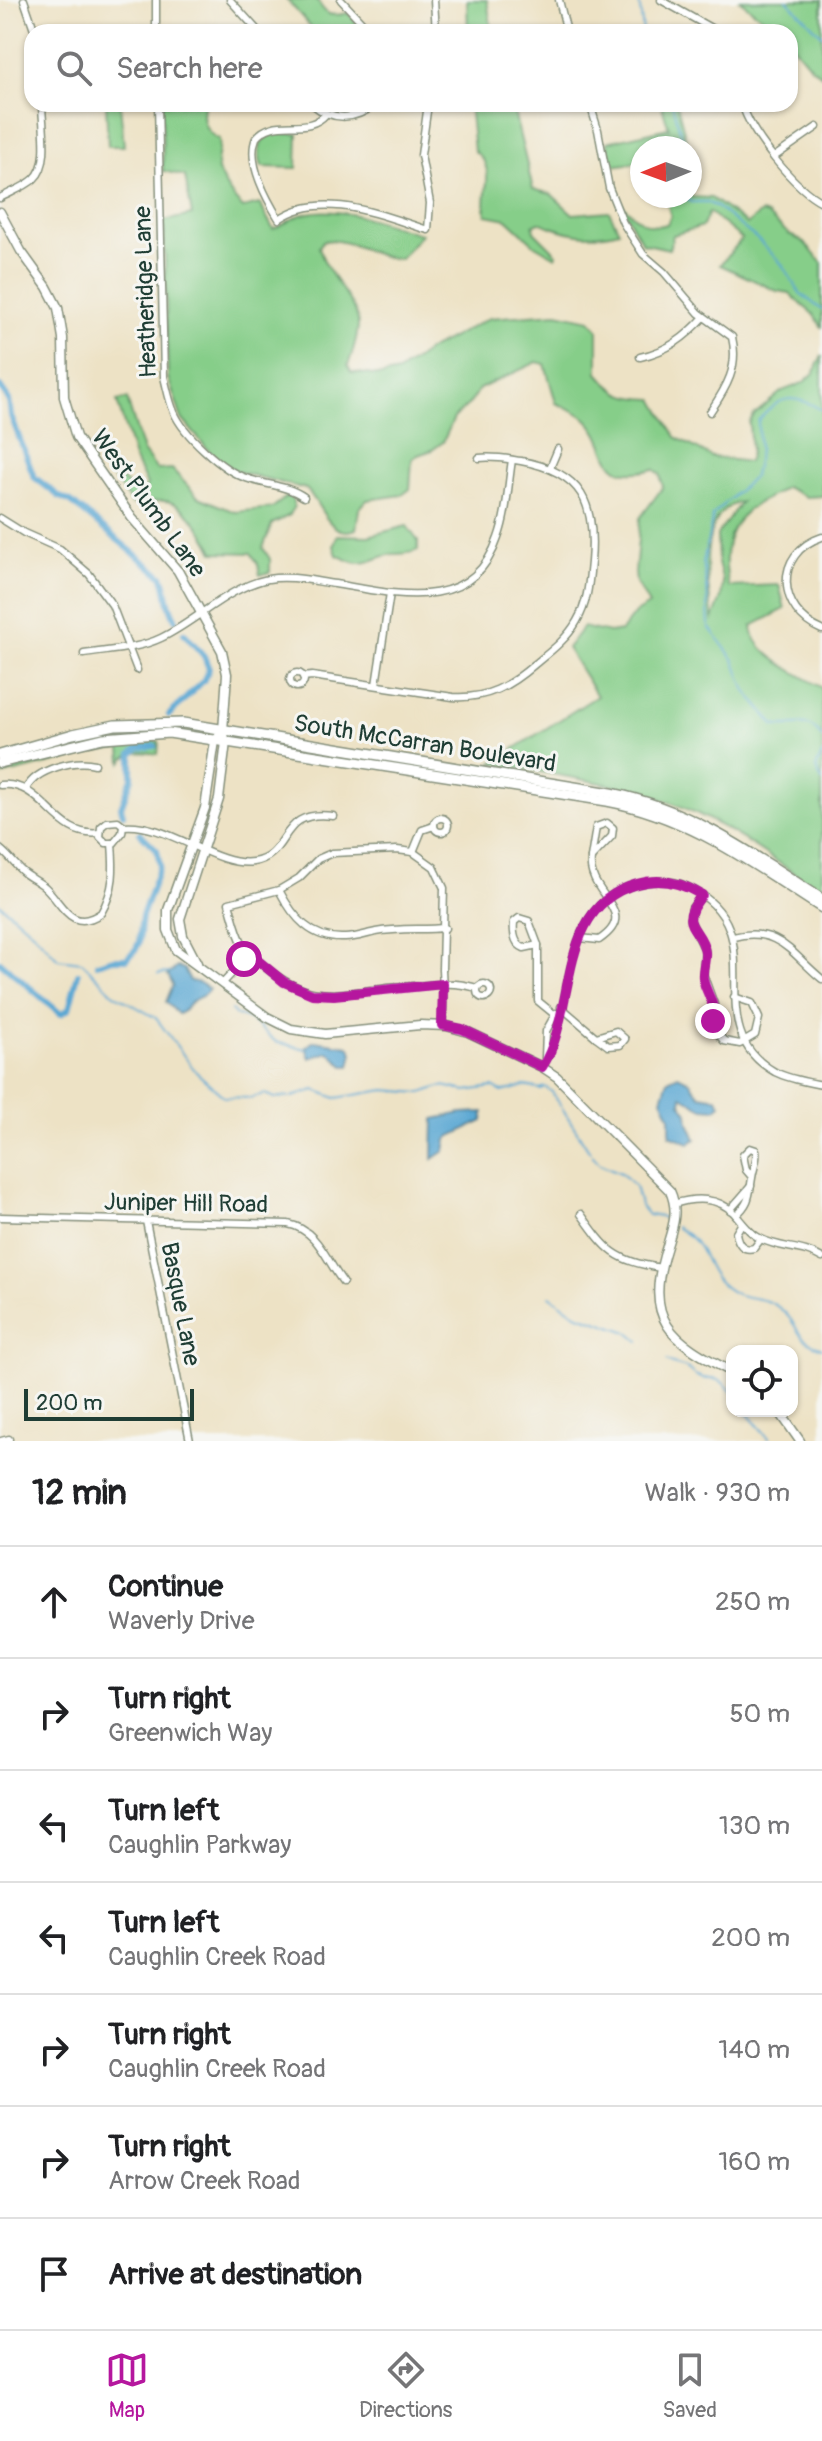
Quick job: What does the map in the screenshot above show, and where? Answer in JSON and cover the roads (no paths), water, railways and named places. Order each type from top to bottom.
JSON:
[{"type":"main road","name":"South McCarran Boulevard","points":[[0,755],[93,729],[135,723],[183,723],[646,801],[688,816],[718,832],[822,899]]},
{"type":"main road","name":"South McCarran Boulevard","points":[[0,763],[103,738],[169,733],[638,807],[702,832],[822,908]]},
{"type":"street","points":[[24,0],[32,24]]},
{"type":"street","points":[[156,0],[156,24]]},
{"type":"street","points":[[230,0],[252,24]]},
{"type":"street","points":[[341,0],[364,24]]},
{"type":"street","points":[[434,0],[436,24]]},
{"type":"street","points":[[661,0],[704,24]]},
{"type":"street","points":[[559,1],[565,24]]},
{"type":"street","points":[[0,198],[32,181],[40,173],[43,160],[42,112]]},
{"type":"street","name":"Heatheridge Lane","points":[[158,112],[164,377],[174,413],[211,457],[228,470],[249,480],[294,490],[304,497]]},
{"type":"street","points":[[323,112],[340,117],[362,112]]},
{"type":"street","points":[[326,114],[310,125],[270,126],[260,133],[253,144],[253,156],[265,194],[279,219],[310,206],[335,206],[376,214],[428,230],[430,203],[421,155],[427,112]]},
{"type":"street","points":[[592,112],[618,213],[643,254],[664,272],[704,317],[732,337],[735,354],[732,373],[710,412]]},
{"type":"street","points":[[745,112],[797,186],[822,202]]},
{"type":"street","points":[[774,157],[817,127]]},
{"type":"street","name":"West Plumb Lane","points":[[0,212],[58,308],[63,338],[64,397],[76,437],[123,506],[178,571],[218,639],[225,662],[227,689],[223,731]]},
{"type":"street","points":[[640,357],[671,346],[704,317]]},
{"type":"street","points":[[550,468],[558,449]]},
{"type":"street","points":[[303,677],[453,697],[487,694],[518,679],[569,633],[581,614],[588,592],[592,525],[587,504],[577,488],[550,468],[512,460],[479,458]]},
{"type":"street","points":[[84,654],[128,647],[166,636],[246,587],[278,578],[421,596],[444,592],[480,569],[493,550],[501,530],[512,460]]},
{"type":"street","points":[[0,518],[60,549],[89,574],[112,605],[137,670]]},
{"type":"street","points":[[822,537],[796,554],[789,569],[787,586],[790,601],[798,615],[822,630]]},
{"type":"street","points":[[376,685],[390,593]]},
{"type":"street","points":[[223,731],[215,741],[205,808],[170,903],[167,923],[169,937],[176,950],[273,1021],[304,1033],[442,1025],[462,1029],[542,1067],[571,1090],[670,1191],[675,1220],[661,1268],[660,1309],[671,1332],[686,1347],[726,1369]]},
{"type":"street","points":[[198,964],[183,936],[180,919],[218,809],[226,742],[223,731]]},
{"type":"street","points":[[26,789],[34,777],[43,772],[79,763],[95,764]]},
{"type":"street","points":[[0,785],[10,784],[26,789],[70,828],[84,834],[100,833]]},
{"type":"street","points":[[123,826],[118,840],[103,842],[101,827],[107,822],[120,822],[123,826],[145,827],[241,862],[257,862],[276,850],[288,830],[300,820],[315,815],[333,816]]},
{"type":"street","points":[[580,938],[599,940],[613,928],[616,915],[592,880],[591,858],[596,827],[607,823],[613,828],[612,836],[591,858]]},
{"type":"street","points":[[413,852],[422,830],[434,826]]},
{"type":"street","points":[[0,849],[24,873],[45,887],[68,916],[85,919],[100,914],[111,889],[115,873],[112,843]]},
{"type":"street","points":[[442,1025],[443,984],[445,928],[445,896],[442,880],[428,861],[413,852],[332,853],[318,859],[299,878],[279,890],[229,903],[240,937],[250,954],[284,982],[312,994],[334,995],[443,984],[477,988]]},
{"type":"street","points":[[542,1067],[547,1054],[546,1031],[561,1007],[571,962],[580,938],[597,909],[628,887],[649,881],[673,882],[702,895],[720,911],[733,937],[736,1018],[745,1043],[757,1058],[775,1072],[822,1085]]},
{"type":"street","points":[[279,890],[302,924],[328,937],[343,939],[377,932],[445,928]]},
{"type":"street","points":[[702,895],[692,908],[690,920],[705,950],[704,981],[714,1004],[713,1028],[724,1041],[745,1043],[758,1030],[759,1018],[752,1003],[734,997]]},
{"type":"street","points":[[538,945],[528,949],[520,947],[516,941],[514,922],[519,918],[529,921],[538,945],[538,1001],[557,1016],[558,1032],[552,1051],[542,1067]]},
{"type":"street","points":[[733,937],[753,935],[777,939],[793,950],[822,979]]},
{"type":"street","points":[[223,983],[250,954]]},
{"type":"street","points":[[561,1007],[596,1037]]},
{"type":"street","points":[[546,1031],[558,1032]]},
{"type":"street","points":[[733,1212],[748,1202],[752,1177]]},
{"type":"street","points":[[674,1204],[704,1199],[733,1212],[761,1239],[803,1249],[822,1258]]},
{"type":"street","points":[[581,1214],[615,1255],[630,1262],[661,1268]]},
{"type":"street","name":"Juniper Hill Road","points":[[0,1217],[280,1223],[298,1226],[316,1241],[343,1282]]},
{"type":"street","name":"Basque Lane","points":[[146,1221],[190,1441]]},
{"type":"street","points":[[742,1223],[736,1233],[742,1246],[754,1248],[761,1239]]},
{"type":"street","points":[[783,1417],[800,1441]]},
{"type":"water","points":[[177,967],[184,969],[190,981],[209,989],[178,1014],[166,1002],[173,985],[168,975]]},
{"type":"water","points":[[314,1041],[349,1046],[353,1053],[350,1066],[344,1066],[329,1052],[310,1058],[306,1047]]},
{"type":"water","points":[[678,1075],[688,1080],[700,1095],[717,1098],[721,1104],[715,1109],[703,1108],[682,1096],[681,1103],[688,1113],[696,1139],[689,1143],[670,1135],[670,1116],[662,1099],[668,1080]]},
{"type":"water","points":[[484,1112],[483,1121],[451,1136],[445,1151],[433,1159],[434,1119]]},
{"type":"waterway","points":[[639,0],[642,24]]},
{"type":"waterway","points":[[787,0],[822,35]]},
{"type":"waterway","points":[[674,112],[681,136]]},
{"type":"waterway","points":[[702,202],[715,206],[756,238],[781,263],[800,293],[822,310]]},
{"type":"waterway","points":[[0,387],[9,400],[11,416],[34,477],[71,502],[162,576],[176,620]]},
{"type":"waterway","points":[[822,410],[802,401],[787,399],[773,406],[758,421],[759,450],[754,476],[713,515],[703,563],[709,627],[734,660],[746,691],[774,725],[805,724],[822,738]]},
{"type":"waterway","points":[[169,715],[203,681],[209,669],[204,656],[184,633]]},
{"type":"waterway","points":[[123,814],[121,807],[132,778],[132,754],[139,748],[155,746]]},
{"type":"waterway","points":[[822,754],[816,768],[822,781]]},
{"type":"waterway","points":[[97,964],[126,959],[139,942],[142,916],[160,866],[157,850],[140,833]]},
{"type":"waterway","points":[[0,904],[58,959],[82,962],[114,994],[156,1018],[196,1072],[224,1097],[250,1098],[265,1094],[274,1098],[289,1097]]},
{"type":"waterway","points":[[0,962],[61,1014],[69,1009],[78,974]]},
{"type":"waterway","points":[[158,974],[169,973]]},
{"type":"waterway","points":[[231,1010],[251,1020],[276,1042],[306,1049]]},
{"type":"waterway","points":[[292,1097],[315,1090],[336,1098],[385,1090],[421,1093],[443,1086],[466,1091],[493,1087],[502,1092],[525,1086],[545,1087],[552,1092],[590,1152]]},
{"type":"waterway","points":[[592,1155],[600,1164],[621,1173],[635,1186],[640,1205],[648,1215],[666,1218],[668,1222]]},
{"type":"waterway","points":[[676,1227],[693,1240],[716,1278],[726,1288],[739,1295],[776,1305],[806,1340],[822,1348]]},
{"type":"waterway","points":[[550,1296],[576,1314],[628,1332],[639,1341]]},
{"type":"waterway","points":[[667,1361],[702,1378],[718,1380],[726,1386]]},
{"type":"waterway","points":[[750,1417],[769,1438]]}]
